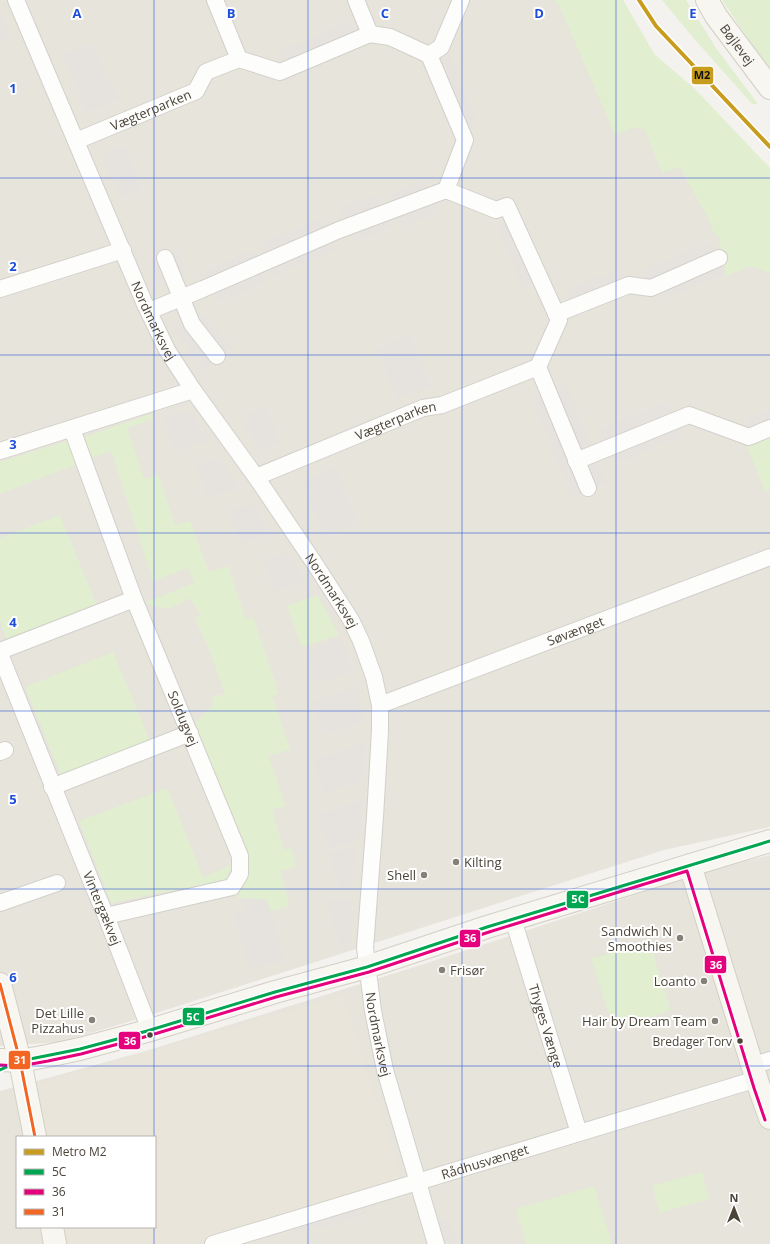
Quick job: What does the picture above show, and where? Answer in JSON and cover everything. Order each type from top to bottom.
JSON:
[{"type":"street","name":"Nordmarksvej","points":[[16,0],[122,250],[167,350],[193,390],[256,477],[330,586],[351,620],[374,677],[380,705],[379,757],[365,948],[373,1011],[385,1070],[436,1244]]},
{"type":"street","points":[[215,0],[239,59],[280,72],[370,34],[390,37],[430,55],[465,140],[446,190]]},
{"type":"street","points":[[356,0],[370,34]]},
{"type":"street","points":[[430,55],[441,47],[461,0]]},
{"type":"street","name":"Bøjlevej","points":[[707,0],[716,16],[770,88]]},
{"type":"street","name":"Vægterparken","points":[[76,141],[196,91],[206,72],[239,59]]},
{"type":"street","points":[[149,311],[339,230],[446,190],[496,210],[507,206],[558,320],[538,367],[588,488]]},
{"type":"street","points":[[0,289],[122,250]]},
{"type":"street","points":[[165,258],[192,324],[217,356]]},
{"type":"street","points":[[556,314],[629,285],[651,288],[719,258]]},
{"type":"street","name":"Vægterparken","points":[[256,477],[423,408],[442,405],[538,367]]},
{"type":"street","points":[[0,451],[193,390]]},
{"type":"street","points":[[576,461],[689,415],[749,437],[770,428]]},
{"type":"street","name":"Soldugvej","points":[[72,429],[134,599],[240,856],[240,874],[232,887],[106,916]]},
{"type":"street","name":"Søvænget","points":[[380,705],[770,557]]},
{"type":"street","name":"Vintergækvej","points":[[134,599],[0,652],[52,787],[106,916],[150,1030]]},
{"type":"street","points":[[52,787],[190,733]]},
{"type":"street","points":[[0,1070],[10,1061],[80,1049],[150,1030],[275,992],[368,967],[513,919],[770,841]]},
{"type":"street","points":[[690,865],[760,1068],[770,1118]]},
{"type":"street","points":[[0,903],[57,883]]},
{"type":"street","name":"Thyges Vænge","points":[[513,919],[579,1133]]},
{"type":"street","points":[[0,984],[10,1061],[35,1136]]},
{"type":"street","name":"Rådhusvænget","points":[[213,1244],[579,1133],[760,1068]]},
{"type":"street","points":[[52,1228],[56,1244]]},
{"type":"shaded area","points":[[0,0],[623,0],[654,54],[770,185],[770,827],[664,850],[141,1018],[61,1042],[0,1046]]},
{"type":"shaded area","points":[[0,15],[2,15],[11,37],[0,42]]},
{"type":"shaded area","points":[[351,21],[360,44],[289,74],[279,51]]},
{"type":"shaded area","points":[[92,43],[106,78],[110,77],[119,99],[86,112],[63,55]]},
{"type":"shaded area","points":[[451,57],[477,120],[457,128],[431,65]]},
{"type":"shaded area","points":[[125,145],[143,189],[120,199],[102,154]]},
{"type":"shaded area","points":[[424,179],[439,212],[402,227],[389,194]]},
{"type":"shaded area","points":[[378,193],[391,227],[354,242],[340,208]]},
{"type":"shaded area","points":[[321,218],[335,250],[272,276],[261,243]]},
{"type":"shaded area","points":[[518,218],[544,279],[523,288],[497,227]]},
{"type":"shaded area","points":[[710,242],[723,275],[664,299],[660,290],[652,294],[642,270]]},
{"type":"shaded area","points":[[253,249],[265,282],[217,302],[204,271]]},
{"type":"shaded area","points":[[179,250],[188,273],[157,285],[148,262]]},
{"type":"shaded area","points":[[618,269],[630,293],[577,314],[566,290]]},
{"type":"shaded area","points":[[207,316],[231,346],[204,371],[181,340],[174,325]]},
{"type":"shaded area","points":[[411,335],[431,386],[397,399],[377,349]]},
{"type":"shaded area","points":[[566,383],[607,483],[572,498],[531,397]]},
{"type":"shaded area","points":[[669,401],[684,435],[615,464],[600,429]]},
{"type":"shaded area","points":[[265,405],[280,443],[261,452],[241,421]]},
{"type":"shaded area","points":[[770,408],[770,430],[753,437],[745,419]]},
{"type":"shaded area","points":[[189,410],[209,441],[174,452],[163,418]]},
{"type":"shaded area","points":[[220,457],[239,488],[208,498],[196,465]]},
{"type":"shaded area","points":[[336,467],[358,523],[323,537],[301,482]]},
{"type":"shaded area","points":[[251,504],[273,534],[240,544],[229,511]]},
{"type":"shaded area","points":[[287,552],[307,581],[274,592],[263,560]]},
{"type":"shaded area","points":[[341,638],[354,671],[315,684],[305,651]]},
{"type":"shaded area","points":[[357,686],[364,722],[324,735],[313,701]]},
{"type":"shaded area","points":[[366,743],[364,780],[324,794],[313,760]]},
{"type":"shaded area","points":[[362,800],[360,839],[328,849],[317,815]]},
{"type":"shaded area","points":[[356,845],[352,886],[340,889],[329,854]]},
{"type":"shaded area","points":[[770,855],[770,1244],[0,1244],[0,1091],[146,1051],[427,963],[720,867]]},
{"type":"shaded area","points":[[242,898],[267,900],[285,960],[250,970],[233,912],[244,910]]},
{"type":"shaded area","points":[[352,898],[350,944],[340,946],[328,903]]},
{"type":"shaded area","points":[[343,995],[401,1178],[186,1244],[63,1244],[61,1228],[156,1228],[156,1136],[47,1136],[38,1084]]},
{"type":"shaded area","points":[[367,1196],[365,1215],[292,1236],[296,1218]]},
{"type":"shaded area","points":[[449,1219],[457,1244],[433,1244],[427,1226]]},
{"type":"green space","points":[[553,0],[623,0],[654,54],[695,89],[770,168],[770,273],[751,266],[726,276],[719,237],[713,231],[711,224],[680,167],[662,173],[645,130],[635,127],[615,135],[559,5]]},
{"type":"green space","points":[[662,0],[686,0],[716,48],[758,104],[752,104]]},
{"type":"green space","points":[[722,0],[770,0],[770,69],[763,61]]},
{"type":"green space","points":[[151,414],[153,419],[127,428],[144,479],[158,475],[175,525],[190,521],[209,572],[228,566],[246,620],[253,617],[279,694],[272,696],[290,749],[268,755],[286,806],[272,810],[284,850],[291,848],[296,866],[280,871],[290,906],[270,911],[267,900],[237,898],[246,872],[246,855],[195,723],[213,705],[212,697],[225,694],[208,647],[195,618],[201,615],[190,598],[168,609],[150,605],[146,602],[194,583],[188,568],[153,581],[111,451],[89,459],[81,438]]},
{"type":"green space","points":[[770,437],[770,489],[765,491],[747,447]]},
{"type":"green space","points":[[70,440],[77,460],[75,465],[0,494],[0,462]]},
{"type":"green space","points":[[60,515],[97,606],[8,642],[0,621],[0,538]]},
{"type":"green space","points":[[317,595],[339,635],[302,647],[287,606]]},
{"type":"green space","points":[[113,652],[151,743],[62,777],[25,687]]},
{"type":"green space","points":[[167,788],[203,877],[232,865],[225,880],[111,903],[79,821]]},
{"type":"green space","points":[[643,944],[651,947],[671,1010],[614,1029],[591,959]]},
{"type":"green space","points":[[702,1172],[709,1199],[660,1213],[652,1186]]},
{"type":"green space","points":[[594,1186],[612,1244],[526,1244],[516,1209]]},
{"type":"metro line","name":"M2","points":[[639,0],[656,26],[770,147]]},
{"type":"transit line","name":"5C","points":[[0,1070],[20,1061],[80,1049],[147,1031],[275,992],[367,967],[487,927],[770,841]]},
{"type":"transit line","name":"36","points":[[0,1065],[20,1066],[48,1061],[81,1054],[148,1036],[276,997],[369,972],[489,932],[687,871],[765,1120]]},
{"type":"transit line","name":"31","points":[[0,984],[20,1061],[35,1136]]},
{"type":"place","name":"Kilting","points":[[456,862]]},
{"type":"place","name":"Shell","points":[[424,875]]},
{"type":"place","name":"Sandwich N Smoothies","points":[[680,938]]},
{"type":"place","name":"Frisør","points":[[442,970]]},
{"type":"place","name":"Loanto","points":[[704,981]]},
{"type":"place","name":"Det Lille Pizzahus","points":[[92,1020]]},
{"type":"place","name":"Hair by Dream Team","points":[[715,1021]]},
{"type":"place","name":"Bredager Torv","points":[[740,1041]]}]
